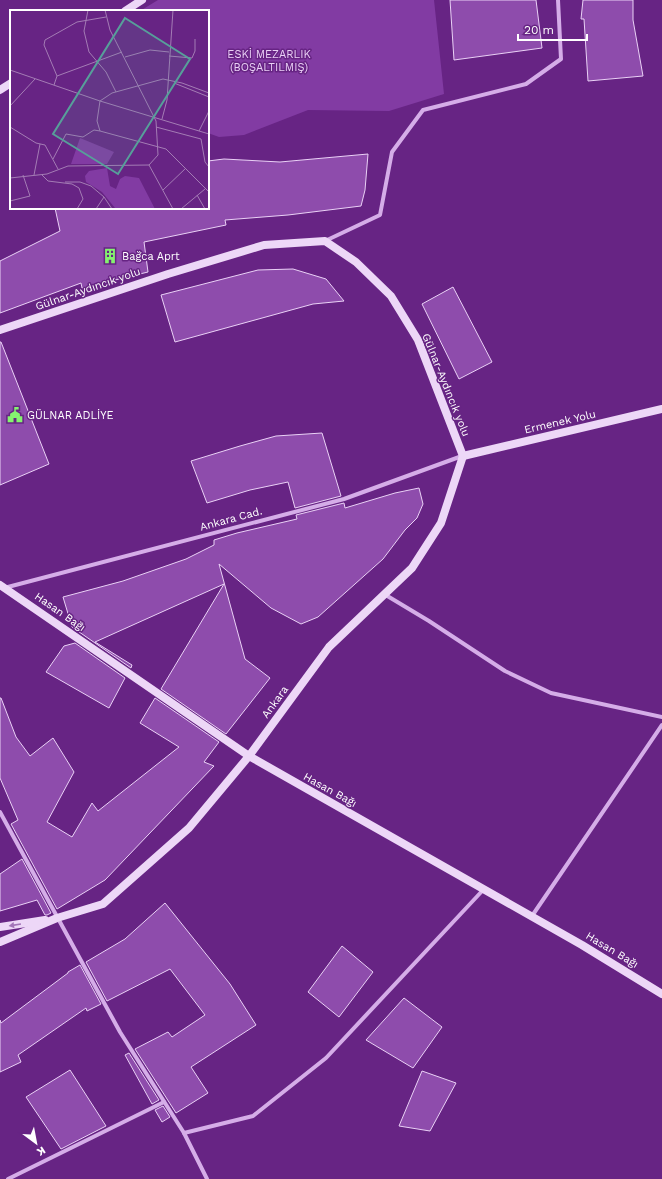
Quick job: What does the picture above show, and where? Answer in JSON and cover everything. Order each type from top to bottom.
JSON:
[{"type":"main road","points":[[127,10],[142,0]]},
{"type":"main road","points":[[0,90],[10,84]]},
{"type":"main road","name":"Gülnar-Aydıncık yolu","points":[[0,330],[168,274],[264,245],[325,241],[356,262],[391,296],[418,340],[463,456]]},
{"type":"main road","name":"Ermenek Yolu","points":[[463,456],[662,409]]},
{"type":"main road","name":"Ankara","points":[[0,942],[57,918],[102,904],[189,828],[249,756],[328,647],[412,568],[441,523],[463,456]]},
{"type":"main road","name":"Hasan Bağı","points":[[2,587],[249,756],[532,916],[662,994]]},
{"type":"main road","name":"Ankara","points":[[0,927],[57,918]]},
{"type":"street","points":[[325,241],[380,215],[392,152],[423,110],[526,84],[561,59],[558,0]]},
{"type":"street","name":"Ankara Cad.","points":[[2,587],[344,499],[463,456]]},
{"type":"street","points":[[384,594],[429,621],[505,671],[551,693],[662,717]]},
{"type":"street","points":[[532,916],[662,725]]},
{"type":"street","points":[[0,812],[120,1032],[184,1133],[207,1179]]},
{"type":"street","points":[[184,1133],[253,1116],[326,1058],[484,889]]},
{"type":"street","points":[[8,1179],[164,1102]]},
{"type":"green space","name":"ESKİ MEZARLIK (BOŞALTILMIŞ)","points":[[158,0],[434,0],[444,94],[389,111],[308,110],[244,135],[219,137],[209,133],[209,10],[142,10]]},
{"type":"building","points":[[450,0],[536,0],[542,48],[454,60]]},
{"type":"building","points":[[583,0],[633,0],[633,20],[643,76],[588,81],[584,19],[581,19]]},
{"type":"building","points":[[368,154],[365,190],[361,206],[288,215],[225,220],[226,225],[144,242],[148,272],[82,288],[81,283],[0,313],[0,261],[60,231],[55,209],[209,209],[209,161],[224,159],[280,162]]},
{"type":"building","points":[[293,269],[326,279],[344,301],[313,304],[175,342],[161,295],[258,270]]},
{"type":"building","points":[[453,287],[492,362],[459,379],[422,304]]},
{"type":"building","name":"GÜLNAR ADLİYE","points":[[0,342],[49,464],[0,485]]},
{"type":"building","points":[[322,433],[341,496],[295,508],[288,482],[250,490],[207,503],[191,461],[276,436]]},
{"type":"building","points":[[419,488],[423,504],[417,518],[405,530],[383,559],[318,617],[301,624],[271,608],[219,564],[245,659],[270,678],[226,734],[161,689],[224,584],[95,642],[132,665],[131,668],[72,627],[63,597],[123,581],[186,559],[214,545],[214,540],[297,519],[296,515],[344,503],[345,508],[395,493]]},
{"type":"building","points":[[75,643],[125,678],[109,708],[46,672],[64,646]]},
{"type":"building","points":[[0,698],[16,737],[30,756],[53,738],[74,772],[47,822],[72,837],[92,803],[98,811],[179,747],[140,723],[155,698],[219,742],[204,762],[214,766],[105,880],[57,909],[11,824],[18,820],[0,778]]},
{"type":"building","points":[[22,859],[51,913],[47,915],[45,915],[37,900],[0,911],[0,874]]},
{"type":"building","points":[[165,903],[230,984],[256,1025],[191,1067],[208,1093],[176,1113],[135,1049],[168,1032],[172,1037],[205,1015],[170,969],[107,1001],[86,962],[125,939]]},
{"type":"building","points":[[342,946],[373,972],[339,1017],[308,992]]},
{"type":"building","points":[[80,965],[101,1004],[87,1011],[86,1008],[18,1055],[21,1062],[0,1072],[0,1020],[1,1023],[68,972]]},
{"type":"building","points":[[404,998],[442,1027],[413,1068],[366,1040]]},
{"type":"building","points":[[129,1053],[159,1100],[152,1104],[125,1055]]},
{"type":"building","points":[[70,1070],[106,1126],[61,1149],[26,1097]]},
{"type":"building","points":[[422,1071],[456,1083],[430,1131],[399,1126]]},
{"type":"building","points":[[163,1106],[170,1117],[162,1122],[155,1110]]},
{"type":"place","name":"Bağca Aprt","points":[[110,256]]},
{"type":"place","name":"GÜLNAR ADLİYE","points":[[15,415]]}]
